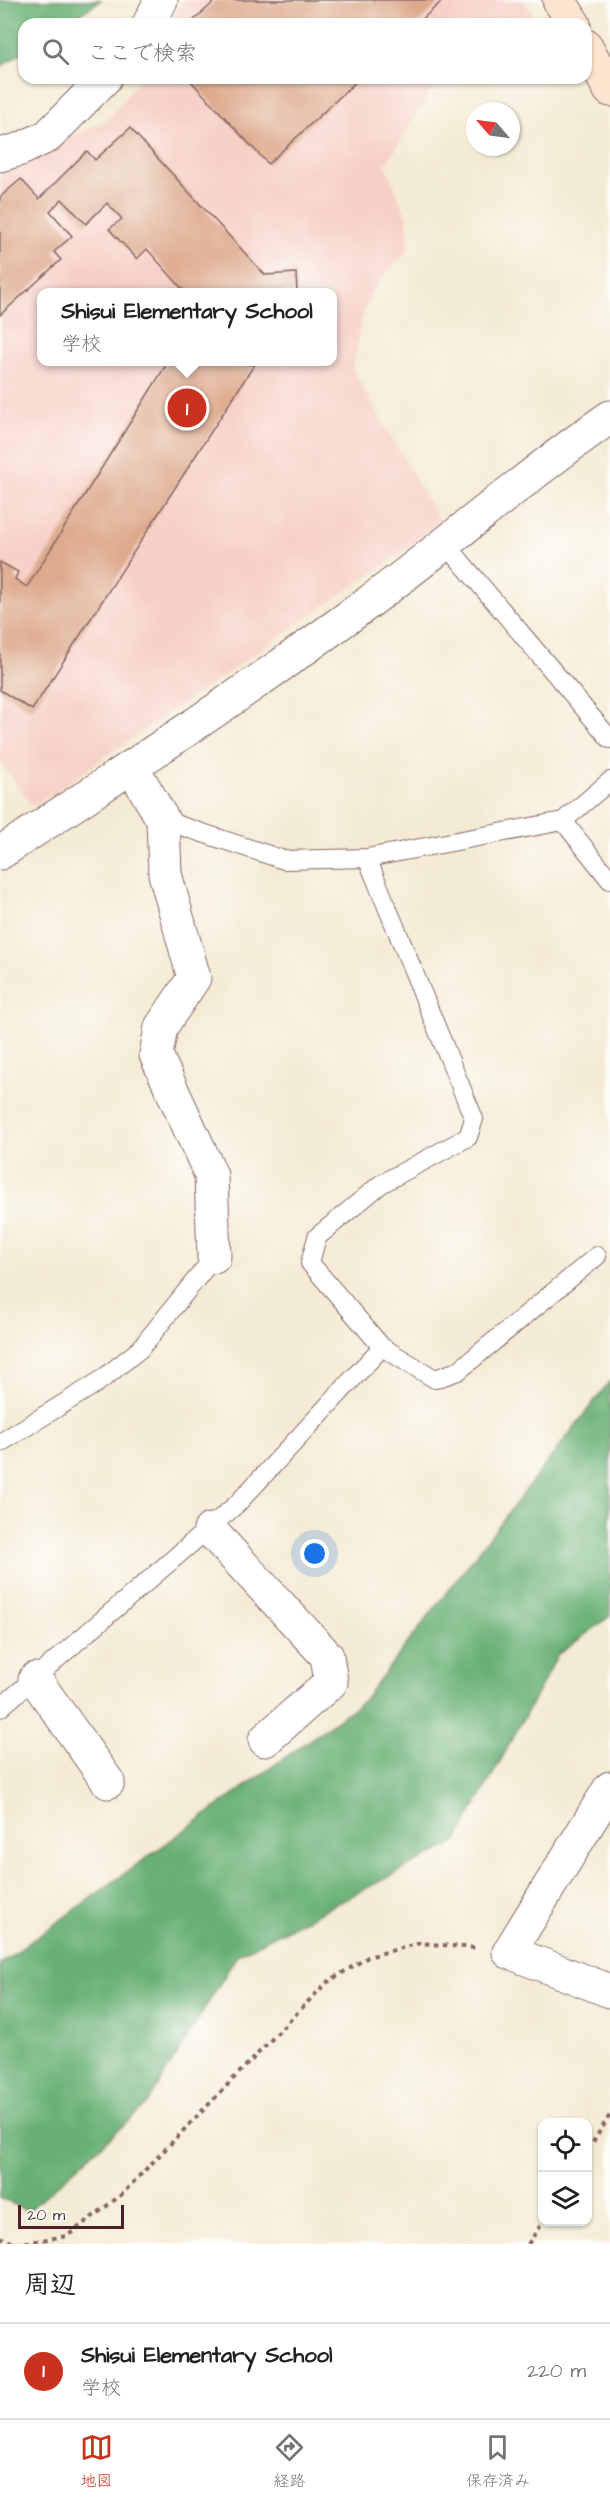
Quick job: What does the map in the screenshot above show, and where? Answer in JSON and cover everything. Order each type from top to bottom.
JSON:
[{"type":"main road","points":[[560,0],[570,18]]},
{"type":"main road","points":[[592,57],[610,90]]},
{"type":"street","points":[[152,18],[161,0]]},
{"type":"street","points":[[0,155],[21,149],[48,136],[99,84]]},
{"type":"street","points":[[0,853],[132,767],[363,606],[446,544],[549,459],[610,417]]},
{"type":"street","points":[[132,767],[163,820],[165,874],[194,978],[161,1028],[156,1055],[211,1175],[214,1257]]},
{"type":"street","points":[[210,1530],[327,1656],[331,1682],[266,1740]]},
{"type":"street","points":[[35,1679],[108,1782]]},
{"type":"street","points":[[610,1788],[509,1952],[610,1991]]},
{"type":"lane","points":[[446,544],[610,739]]},
{"type":"lane","points":[[163,820],[284,860],[367,858],[563,821],[610,781]]},
{"type":"lane","points":[[563,821],[610,880]]},
{"type":"lane","points":[[367,858],[474,1119],[468,1137],[381,1184],[317,1237],[310,1263],[382,1347],[435,1379],[458,1371],[597,1256]]},
{"type":"lane","points":[[0,1443],[100,1381],[140,1349],[214,1257]]},
{"type":"lane","points":[[0,1708],[210,1530],[237,1504],[382,1347]]},
{"type":"path","points":[[0,2237],[16,2244],[67,2236],[103,2210],[120,2196],[326,1983],[368,1957],[420,1943],[509,1952]]},
{"type":"path","points":[[592,2144],[610,2115]]},
{"type":"path","points":[[528,2244],[540,2226]]},
{"type":"shaded area","points":[[183,0],[524,0],[533,15],[529,18],[173,18]]},
{"type":"shaded area","points":[[135,84],[440,84],[430,91],[386,165],[407,218],[409,249],[374,288],[361,320],[353,370],[442,525],[33,807],[0,762],[0,169],[24,160],[109,119]]},
{"type":"green space","points":[[0,0],[101,0],[74,18],[18,18],[18,55],[0,67]]},
{"type":"green space","points":[[610,1381],[610,1616],[558,1655],[456,1842],[237,1955],[147,2104],[28,2211],[0,2198],[0,1964],[363,1701]]},
{"type":"building","points":[[216,0],[443,0],[424,18],[196,18]]},
{"type":"building","points":[[194,84],[354,84],[268,164]]},
{"type":"building","points":[[130,128],[265,275],[296,273],[297,288],[181,288],[147,249],[137,259],[109,229],[122,219],[107,203],[86,224],[62,199],[50,211],[72,236],[54,252],[61,260],[0,315],[0,197],[21,179],[39,199],[87,151],[95,160]]},
{"type":"building","points":[[165,366],[253,366],[32,710],[0,690],[0,562],[18,572],[15,579],[27,587]]},
{"type":"place","name":"Shisui Elementary School","points":[[187,408]]}]
